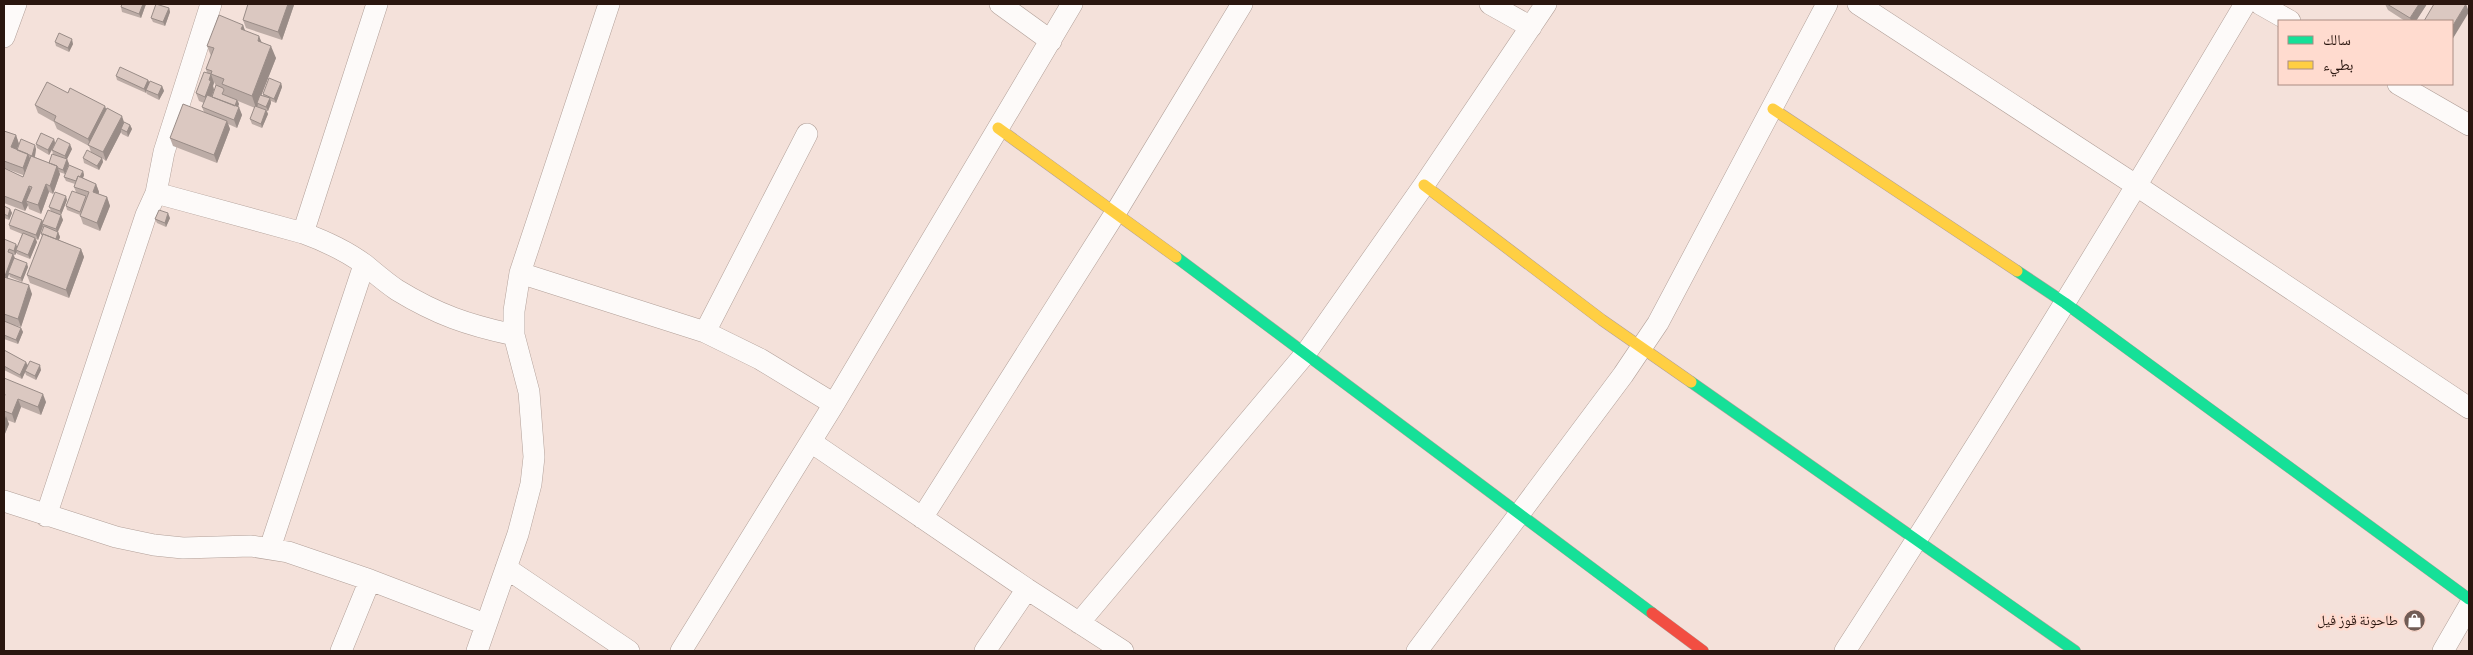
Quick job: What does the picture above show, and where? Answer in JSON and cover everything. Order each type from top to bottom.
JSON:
[{"type":"street","points":[[4,37],[16,4]]},
{"type":"street","points":[[46,516],[146,215],[156,193],[164,152],[211,4]]},
{"type":"street","points":[[303,233],[377,4]]},
{"type":"street","points":[[477,651],[525,511],[534,457],[529,392],[514,335],[514,310],[520,273],[609,4]]},
{"type":"street","points":[[1000,4],[1051,41]]},
{"type":"street","points":[[680,651],[811,442],[1072,4]]},
{"type":"street","points":[[922,518],[1116,212],[1242,4]]},
{"type":"street","points":[[1490,4],[1531,27]]},
{"type":"street","points":[[1079,623],[1306,353],[1424,185],[1546,4]]},
{"type":"street","points":[[1417,651],[1642,348],[1658,323],[1827,4]]},
{"type":"street","points":[[1858,4],[2137,186],[2469,408]]},
{"type":"street","points":[[1845,651],[1917,541],[2137,186],[2245,4]]},
{"type":"street","points":[[2260,4],[2288,20]]},
{"type":"street","points":[[2400,85],[2469,125]]},
{"type":"street","points":[[1773,109],[2065,302],[2469,598]]},
{"type":"street","points":[[998,128],[1116,212],[1704,651]]},
{"type":"street","points":[[705,332],[807,134]]},
{"type":"street","points":[[1424,185],[1594,315],[2075,651]]},
{"type":"street","points":[[156,193],[303,233],[343,250],[395,288],[443,316],[472,326],[514,335]]},
{"type":"street","points":[[270,548],[364,265]]},
{"type":"street","points":[[520,273],[705,332],[760,360],[834,404]]},
{"type":"street","points":[[811,442],[1027,590],[1123,651]]},
{"type":"street","points":[[4,501],[116,537],[154,545],[182,548],[244,546],[270,548],[370,580],[485,624]]},
{"type":"street","points":[[506,568],[606,644],[629,651]]},
{"type":"street","points":[[341,651],[370,580]]},
{"type":"street","points":[[986,651],[1027,590]]},
{"type":"street","points":[[2444,651],[2469,606]]},
{"type":"building","points":[[122,4],[143,4],[139,14],[121,7]]},
{"type":"building","points":[[156,4],[169,8],[163,22],[151,18]]},
{"type":"building","points":[[248,4],[288,4],[278,32],[243,20]]},
{"type":"building","points":[[2387,4],[2419,4],[2410,18]]},
{"type":"building","points":[[2434,4],[2466,4],[2453,25],[2453,20],[2425,20]]},
{"type":"building","points":[[219,15],[243,25],[241,29],[259,36],[258,41],[271,46],[252,96],[222,84],[224,79],[211,74],[212,71],[206,69],[214,48],[207,46]]},
{"type":"building","points":[[59,33],[72,39],[68,48],[55,42]]},
{"type":"building","points":[[120,67],[148,80],[144,89],[116,76]]},
{"type":"building","points":[[204,72],[211,74],[209,80],[211,81],[205,97],[196,93]]},
{"type":"building","points":[[269,78],[281,83],[274,99],[263,94]]},
{"type":"building","points":[[150,81],[162,86],[158,95],[146,90]]},
{"type":"building","points":[[47,82],[68,93],[70,88],[105,106],[88,139],[54,121],[56,116],[35,105]]},
{"type":"building","points":[[216,85],[223,88],[222,94],[237,100],[235,106],[212,97]]},
{"type":"building","points":[[207,95],[239,107],[234,120],[202,107]]},
{"type":"building","points":[[260,95],[270,98],[266,107],[257,103]]},
{"type":"building","points":[[183,104],[227,121],[214,155],[170,138]]},
{"type":"building","points":[[255,106],[266,110],[261,124],[250,119]]},
{"type":"building","points":[[107,108],[122,116],[103,152],[88,145]]},
{"type":"building","points":[[124,122],[130,125],[127,132],[121,129]]},
{"type":"building","points":[[4,131],[16,135],[11,147],[28,154],[23,168],[4,161]]},
{"type":"building","points":[[41,133],[54,139],[48,150],[36,144]]},
{"type":"building","points":[[58,138],[70,144],[65,156],[52,150]]},
{"type":"building","points":[[21,139],[35,145],[32,156],[17,150]]},
{"type":"building","points":[[87,150],[102,158],[97,166],[83,158]]},
{"type":"building","points":[[52,154],[67,159],[63,170],[49,163]]},
{"type":"building","points":[[31,156],[57,166],[50,186],[46,184],[38,205],[26,201],[32,187],[29,186],[22,203],[4,196],[4,168],[23,177]]},
{"type":"building","points":[[69,165],[83,171],[76,181],[64,177]]},
{"type":"building","points":[[78,176],[96,184],[93,192],[107,197],[97,223],[80,216],[89,192],[74,187]]},
{"type":"building","points":[[72,191],[86,196],[80,212],[66,206]]},
{"type":"building","points":[[55,192],[66,196],[60,211],[49,207]]},
{"type":"building","points":[[4,206],[10,209],[8,216],[4,214]]},
{"type":"building","points":[[15,209],[42,220],[36,235],[9,225]]},
{"type":"building","points":[[48,210],[61,215],[56,229],[42,224]]},
{"type":"building","points":[[159,210],[168,213],[165,223],[155,219]]},
{"type":"building","points":[[44,226],[58,232],[56,239],[41,234]]},
{"type":"building","points":[[23,233],[35,238],[28,255],[16,250]]},
{"type":"building","points":[[43,234],[81,249],[66,290],[27,275]]},
{"type":"building","points":[[4,239],[16,244],[14,251],[9,249],[8,252],[13,254],[5,276],[4,275]]},
{"type":"building","points":[[14,258],[27,263],[21,278],[8,273]]},
{"type":"building","points":[[4,277],[29,285],[18,319],[4,314]]},
{"type":"building","points":[[4,321],[21,328],[16,340],[4,335]]},
{"type":"building","points":[[4,350],[26,362],[20,375],[4,366]]},
{"type":"building","points":[[30,361],[40,365],[35,376],[25,371]]},
{"type":"building","points":[[4,378],[43,394],[38,407],[18,399],[12,414],[4,411]]},
{"type":"traffic: fast","points":[[1176,257],[1652,613]]},
{"type":"traffic: fast","points":[[2017,271],[2065,303],[2469,599]]},
{"type":"traffic: fast","points":[[1691,382],[2075,651]]},
{"type":"traffic: slow","points":[[1773,109],[2017,271]]},
{"type":"traffic: slow","points":[[998,128],[1176,257]]},
{"type":"traffic: slow","points":[[1424,185],[1602,320],[1691,382]]},
{"type":"traffic: jam","points":[[1652,613],[1703,651]]},
{"type":"place","name":"طاحونة قوز فيل","points":[[2414,620]]}]
